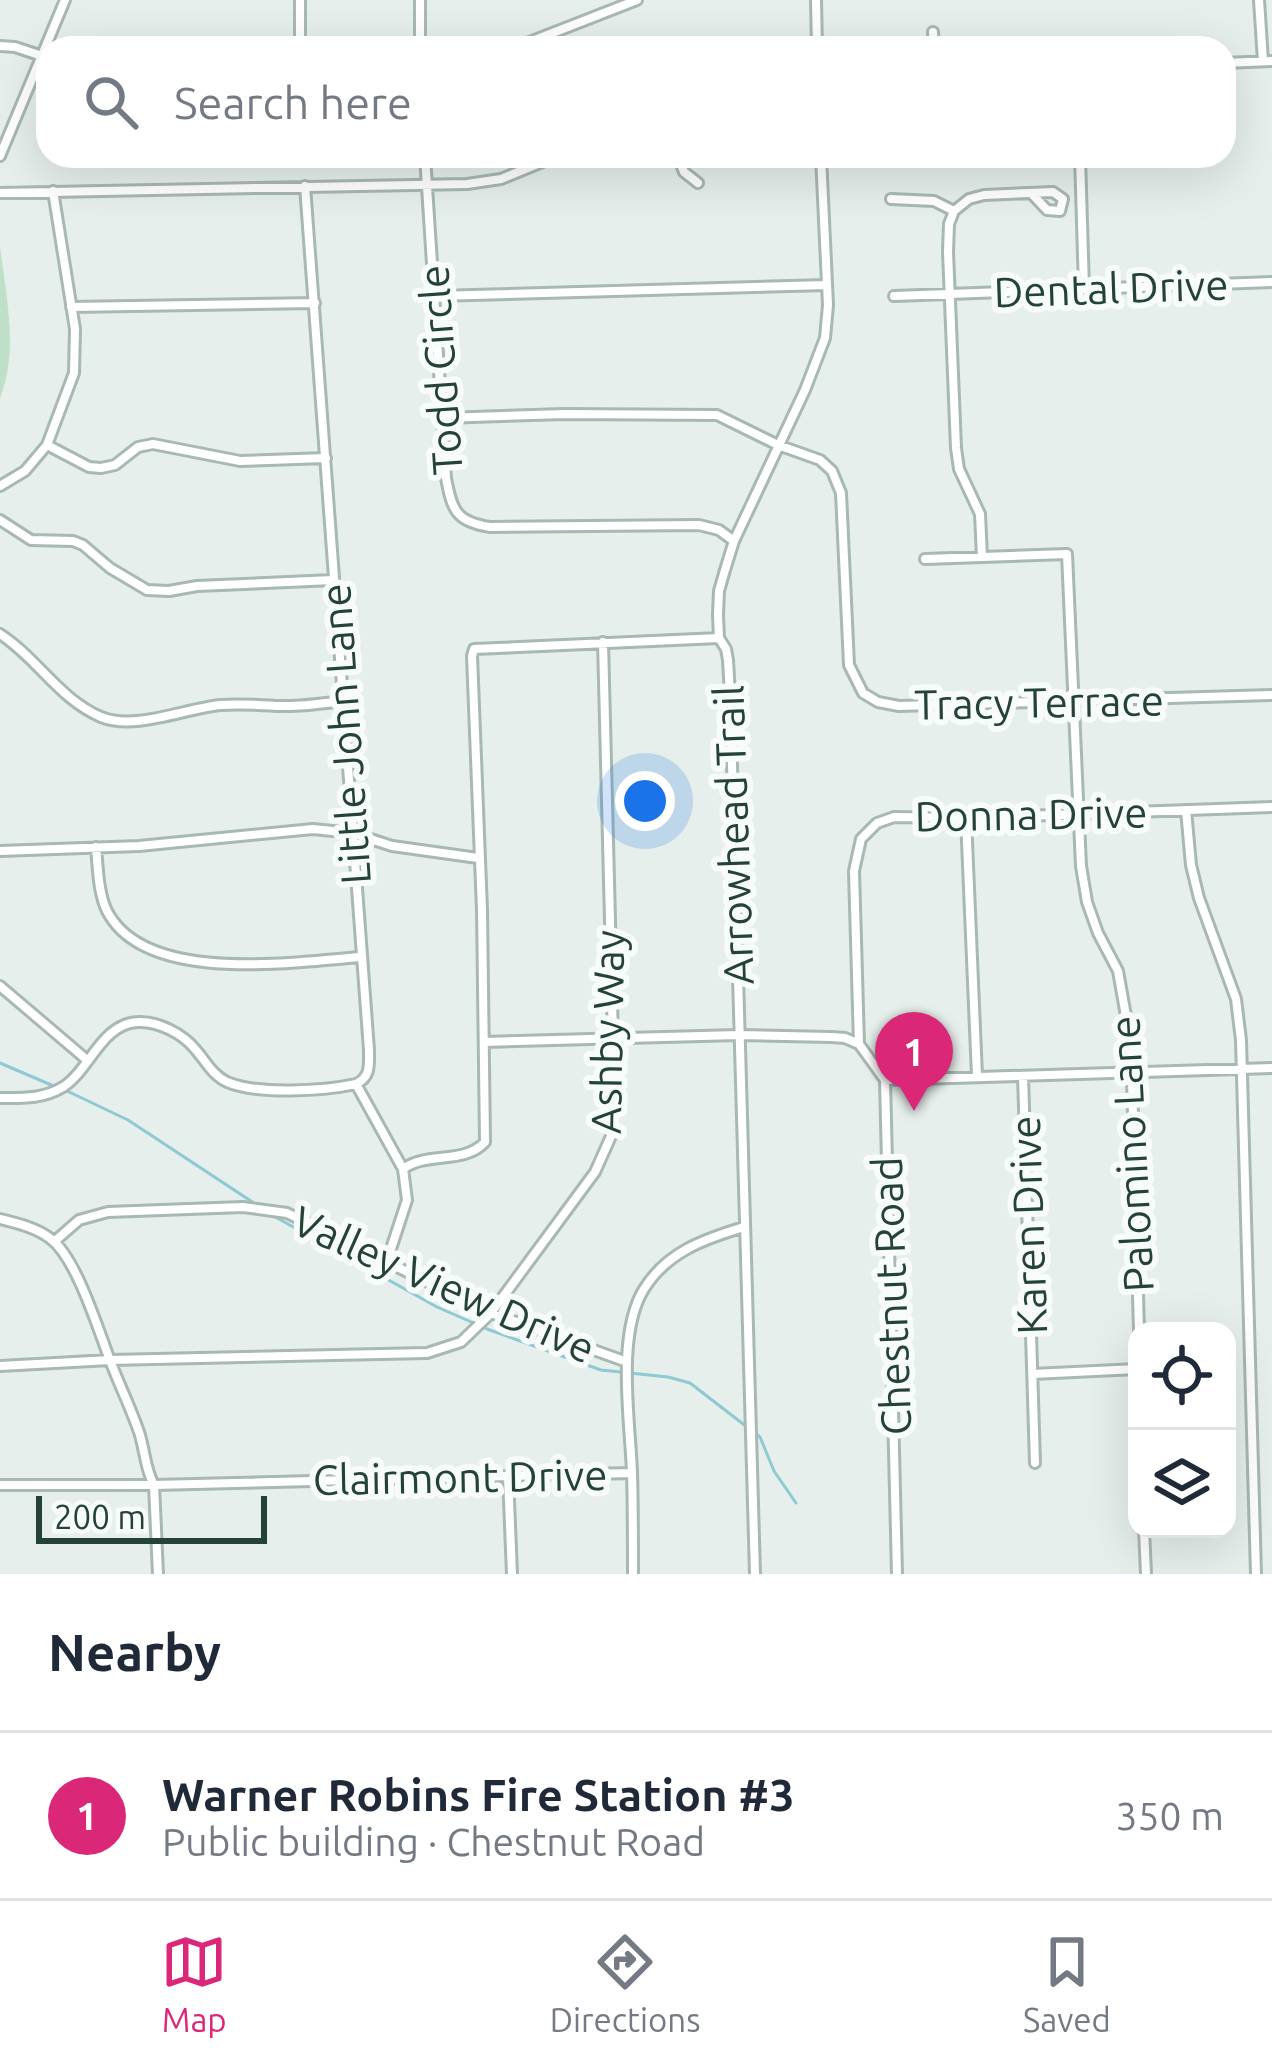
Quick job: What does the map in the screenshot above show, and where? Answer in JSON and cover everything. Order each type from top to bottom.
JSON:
[{"type":"street","points":[[52,36],[65,0]]},
{"type":"street","points":[[300,0],[300,36]]},
{"type":"street","points":[[420,0],[421,36]]},
{"type":"street","points":[[545,36],[637,0]]},
{"type":"street","points":[[816,0],[817,36]]},
{"type":"street","points":[[1236,62],[1267,61],[1259,0]]},
{"type":"street","points":[[933,32],[933,36]]},
{"type":"street","points":[[0,46],[36,54]]},
{"type":"street","points":[[0,156],[36,77]]},
{"type":"street","name":"Todd Circle","points":[[426,168],[446,478],[459,517],[472,524],[524,528],[698,525],[719,530],[734,541]]},
{"type":"street","points":[[0,193],[467,184],[526,168]]},
{"type":"street","points":[[682,168],[698,183]]},
{"type":"street","points":[[719,638],[719,591],[734,541],[806,390],[825,338],[822,168]]},
{"type":"street","points":[[1081,168],[1084,289]]},
{"type":"street","name":"Little John Lane","points":[[305,186],[368,1070],[356,1084]]},
{"type":"street","points":[[0,487],[25,471],[47,445],[74,373],[77,351],[53,191]]},
{"type":"street","points":[[925,560],[982,557],[980,514],[959,469],[956,448],[948,239],[954,211],[984,195],[1053,193],[1060,194],[1064,202]]},
{"type":"street","points":[[1031,194],[1053,212],[1060,211],[1064,202]]},
{"type":"street","points":[[891,199],[934,201],[954,211]]},
{"type":"street","points":[[1064,202],[1082,203]]},
{"type":"street","name":"Dental Drive","points":[[894,296],[1272,282]]},
{"type":"street","points":[[435,296],[827,285]]},
{"type":"street","points":[[71,307],[314,303]]},
{"type":"street","name":"Tracy Terrace","points":[[443,418],[717,415],[820,460],[839,483],[850,665],[863,693],[878,702],[899,706],[1272,695]]},
{"type":"street","points":[[47,445],[89,467],[101,468],[153,444],[240,461],[326,458]]},
{"type":"street","points":[[0,520],[31,540],[83,545],[147,590],[333,580]]},
{"type":"street","name":"Palomino Lane","points":[[982,557],[1067,554],[1081,866],[1087,902],[1118,971],[1129,1026],[1139,1322]]},
{"type":"street","points":[[0,634],[57,688],[114,721],[216,705],[343,701]]},
{"type":"street","name":"Arrowhead Trail","points":[[403,1168],[415,1161],[472,1154],[485,1142],[475,649],[719,638],[726,649],[730,695],[755,1574]]},
{"type":"street","name":"Ashby Way","points":[[0,1366],[427,1354],[461,1342],[491,1313],[595,1172],[610,1143],[613,1040],[602,642]]},
{"type":"street","name":"Donna Drive","points":[[860,1044],[854,871],[861,838],[877,823],[893,817],[1272,807]]},
{"type":"street","points":[[1186,810],[1199,898],[1236,999],[1243,1068],[1256,1574]]},
{"type":"street","points":[[966,818],[977,1076]]},
{"type":"street","points":[[0,851],[139,846],[313,829],[478,858]]},
{"type":"street","points":[[96,847],[106,908],[142,946],[168,956],[242,964],[361,957]]},
{"type":"street","points":[[0,986],[88,1060]]},
{"type":"street","points":[[0,1098],[35,1099],[66,1086],[117,1029],[133,1021],[175,1032],[224,1081],[260,1089],[356,1084],[403,1168],[406,1200],[387,1261]]},
{"type":"street","points":[[484,1042],[738,1035],[845,1038],[860,1044],[885,1080],[1272,1068]]},
{"type":"street","name":"Karen Drive","points":[[1023,1076],[1035,1463]]},
{"type":"street","name":"Chestnut Road","points":[[885,1080],[897,1574]]},
{"type":"street","name":"Valley View Drive","points":[[55,1241],[92,1214],[243,1207],[287,1213],[491,1313],[627,1362]]},
{"type":"street","points":[[0,1219],[55,1241],[80,1284],[134,1417],[154,1485],[158,1574]]},
{"type":"street","points":[[633,1574],[627,1362],[635,1308],[651,1279],[680,1252],[744,1227]]},
{"type":"street","points":[[1033,1374],[1128,1369]]},
{"type":"street","name":"Clairmont Drive","points":[[0,1485],[632,1473]]},
{"type":"street","points":[[508,1476],[512,1574]]},
{"type":"street","points":[[1144,1538],[1146,1574]]},
{"type":"green space","points":[[0,246],[10,342],[0,398]]},
{"type":"waterway","points":[[0,1063],[56,1087]]},
{"type":"waterway","points":[[65,1090],[128,1120],[257,1205]]},
{"type":"waterway","points":[[270,1214],[437,1307],[487,1329],[601,1370],[690,1383],[747,1427]]},
{"type":"waterway","points":[[755,1433],[796,1503]]},
{"type":"place","name":"Warner Robins Fire Station #3","points":[[914,1111]]}]
